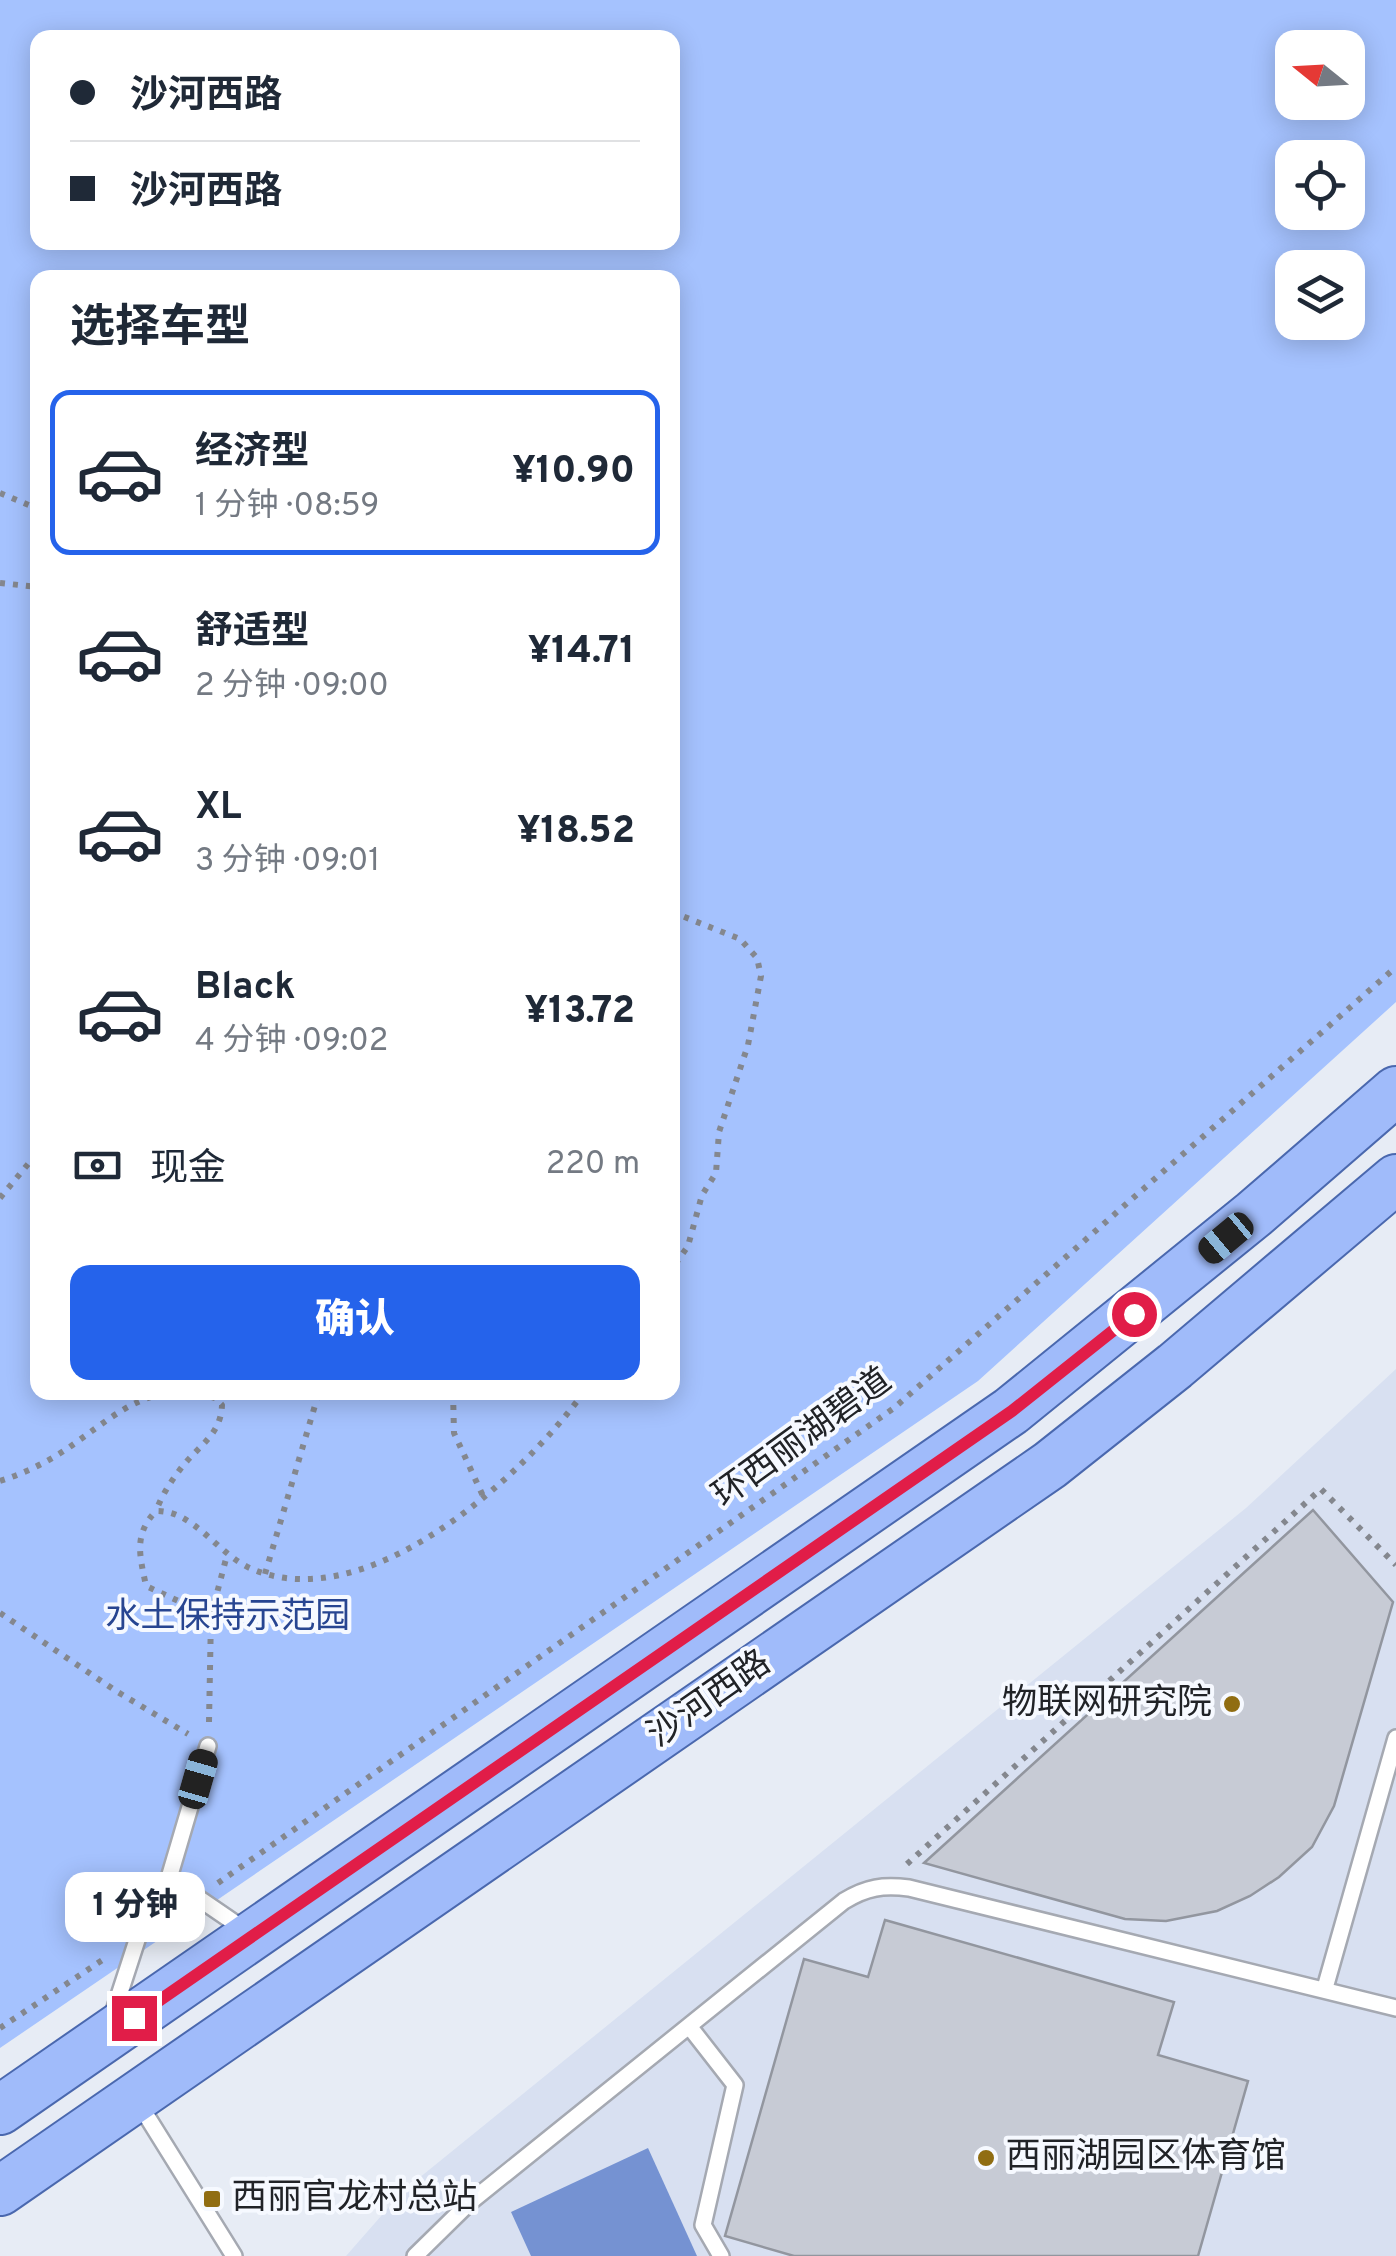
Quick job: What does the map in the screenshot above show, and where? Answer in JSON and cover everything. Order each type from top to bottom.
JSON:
[{"type":"main road","name":"沙河西路","points":[[0,2110],[1012,1411],[1240,1226],[1396,1090]]},
{"type":"main road","name":"沙河西路","points":[[0,2191],[1050,1465],[1175,1366],[1396,1180]]},
{"type":"lane","points":[[1325,1988],[1396,1738]]},
{"type":"lane","points":[[105,2038],[138,1938],[169,1878],[208,1746]]},
{"type":"lane","points":[[169,1878],[252,1936]]},
{"type":"lane","points":[[415,2256],[470,2203],[844,1901],[865,1889],[909,1888],[1396,2008]]},
{"type":"lane","points":[[689,2026],[735,2085],[703,2225],[721,2256]]},
{"type":"lane","points":[[135,2098],[234,2256]]},
{"type":"path","points":[[0,492],[30,506]]},
{"type":"path","points":[[0,584],[30,586]]},
{"type":"path","points":[[680,915],[740,939],[757,958],[760,976],[748,1045],[719,1132],[716,1173],[702,1195],[688,1246],[680,1258]]},
{"type":"path","name":"环西丽湖碧道","points":[[197,1897],[894,1408],[1396,967]]},
{"type":"path","points":[[0,1198],[30,1162]]},
{"type":"path","points":[[0,1483],[54,1457],[136,1400]]},
{"type":"path","points":[[212,1616],[146,1586],[139,1553],[143,1525],[156,1511],[184,1463],[207,1442],[222,1418],[222,1406],[217,1400]]},
{"type":"path","points":[[264,1574],[317,1400]]},
{"type":"path","points":[[453,1400],[454,1433],[483,1496]]},
{"type":"path","points":[[156,1511],[170,1510],[227,1556],[264,1574],[316,1578],[348,1573],[402,1553],[483,1496],[563,1421],[578,1400]]},
{"type":"path","points":[[884,1886],[1321,1489],[1396,1565]]},
{"type":"path","points":[[0,1613],[116,1691],[208,1746],[212,1616],[227,1556]]},
{"type":"path","points":[[0,2028],[138,1938]]},
{"type":"shaded area","points":[[1396,1369],[1396,2256],[346,2256],[403,2191],[1246,1508]]},
{"type":"shaded area","points":[[648,2148],[697,2256],[531,2256],[511,2212]]},
{"type":"green space","name":"水土保持示范园","points":[[0,0],[1396,0],[1396,1002],[978,1381],[0,2048]]},
{"type":"building","name":"物联网研究院","points":[[1313,1510],[1393,1602],[1334,1806],[1312,1847],[1279,1877],[1217,1911],[1166,1921],[1125,1919],[924,1863]]},
{"type":"building","name":"西丽湖园区体育馆","points":[[885,1920],[1174,2002],[1158,2055],[1248,2081],[1198,2256],[794,2256],[725,2236],[804,1959],[868,1977]]},
{"type":"place","name":"物联网研究院","points":[[1232,1704]]},
{"type":"place","name":"西丽湖园区体育馆","points":[[986,2158]]},
{"type":"place","name":"西丽官龙村总站","points":[[212,2199]]},
{"type":"route","points":[[134,2018],[1012,1411],[1134,1314]]}]
